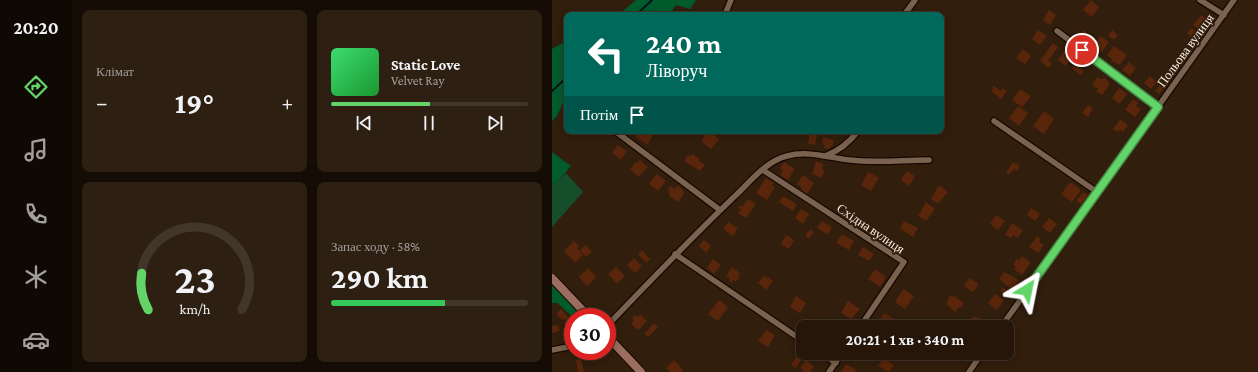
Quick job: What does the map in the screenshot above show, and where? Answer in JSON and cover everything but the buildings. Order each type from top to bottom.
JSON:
[{"type":"main road","points":[[552,278],[580,308]]},
{"type":"main road","points":[[616,345],[641,372]]},
{"type":"street","points":[[726,12],[731,0]]},
{"type":"street","points":[[906,12],[915,0]]},
{"type":"street","points":[[1200,0],[1224,15]]},
{"type":"street","name":"Польова вулиця","points":[[1005,320],[1234,0]]},
{"type":"street","points":[[1057,31],[1158,107]]},
{"type":"street","points":[[994,121],[1097,192]]},
{"type":"street","points":[[619,134],[720,210]]},
{"type":"street","points":[[824,156],[833,153],[844,146],[855,134]]},
{"type":"street","points":[[616,316],[675,254],[720,210],[763,170],[785,156],[795,154],[851,160],[929,160]]},
{"type":"street","name":"Східна вулиця","points":[[763,170],[904,262],[865,320]]},
{"type":"street","points":[[675,254],[796,336]]},
{"type":"street","points":[[552,350],[564,348]]},
{"type":"street","points":[[832,360],[836,363]]},
{"type":"street","points":[[829,372],[838,360]]},
{"type":"street","points":[[968,372],[977,360]]},
{"type":"green space","points":[[636,0],[696,0],[690,9],[676,5],[671,12],[622,12]]},
{"type":"green space","points":[[564,42],[564,101],[557,116],[552,121],[552,49]]},
{"type":"green space","points":[[552,152],[571,166],[558,181],[552,184]]},
{"type":"green space","points":[[566,173],[583,192],[552,227],[552,184],[558,181]]},
{"type":"green space","points":[[552,278],[580,308],[564,309],[558,303],[552,303]]},
{"type":"waterway","points":[[639,12],[652,0]]},
{"type":"waterway","points":[[552,91],[564,80]]},
{"type":"route","points":[[1027,290],[1158,107],[1082,50]]}]
